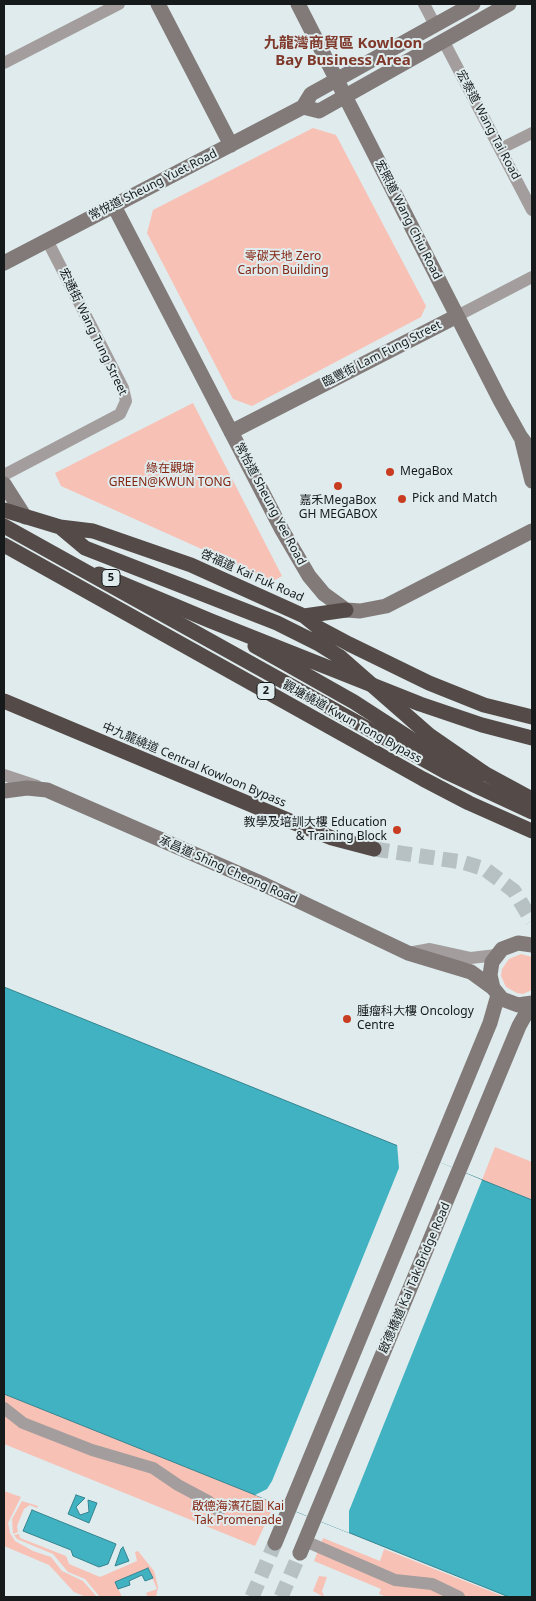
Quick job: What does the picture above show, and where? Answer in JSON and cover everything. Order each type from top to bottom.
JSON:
[{"type":"highway","name":"啓福道 Kai Fuk Road","points":[[4,510],[60,527],[93,532],[166,556],[304,616],[320,628],[349,644],[429,683],[484,705],[532,717]]},
{"type":"highway","name":"觀塘繞道 Kwun Tong Bypass","points":[[4,526],[446,772],[532,812]]},
{"type":"highway","points":[[60,527],[85,548],[278,624],[319,644],[361,673],[451,752],[497,781],[532,799]]},
{"type":"highway","name":"觀塘繞道 Kwun Tong Bypass","points":[[5,543],[435,786],[498,817],[532,831]]},
{"type":"highway","name":"5","points":[[5,543],[77,565],[211,622],[420,704],[489,727],[532,738]]},
{"type":"highway","points":[[304,616],[346,610]]},
{"type":"highway","points":[[211,622],[354,702],[478,782],[532,822]]},
{"type":"highway","name":"中九龍繞道 Central Kowloon Bypass","points":[[4,701],[332,838],[374,849]]},
{"type":"main road","points":[[158,4],[231,145]]},
{"type":"main road","name":"宏照道 Wang Chiu Road","points":[[298,4],[457,316],[520,436],[532,452]]},
{"type":"main road","name":"常悅道 Sheung Yuet Road","points":[[4,262],[302,107],[311,94],[474,4]]},
{"type":"main road","name":"常悅道 Sheung Yuet Road","points":[[302,107],[319,110],[509,4]]},
{"type":"main road","name":"常怡道 Sheung Yee Road","points":[[114,206],[282,530],[317,587],[346,610]]},
{"type":"main road","name":"臨豐街 Lam Fung Street","points":[[231,432],[457,316]]},
{"type":"main road","name":"宏照道 Wang Chiu Road","points":[[520,436],[532,481]]},
{"type":"main road","points":[[4,484],[25,517]]},
{"type":"main road","points":[[346,610],[360,611],[386,606],[532,532]]},
{"type":"main road","name":"承昌道 Shing Cheong Road","points":[[4,791],[27,788],[47,790],[265,885],[408,953],[470,972],[512,1004],[532,1003]]},
{"type":"main road","points":[[275,1543],[432,1159],[490,1023],[496,992],[490,981],[490,968],[496,955],[509,945],[518,943],[532,945]]},
{"type":"main road","name":"啟德橋道 Kai Tak Bridge Road","points":[[303,1547],[519,1026],[532,1003]]},
{"type":"street","points":[[4,63],[120,4]]},
{"type":"street","points":[[424,4],[435,25]]},
{"type":"street","name":"宏泰道 Wang Tai Road","points":[[443,40],[532,210]]},
{"type":"street","points":[[500,149],[532,133]]},
{"type":"street","name":"宏通街 Wang Tung Street","points":[[4,475],[120,414],[126,401],[123,388],[47,240]]},
{"type":"street","name":"臨豐街 Lam Fung Street","points":[[457,316],[532,277]]},
{"type":"street","name":"承昌道 Shing Cheong Road","points":[[4,776],[47,790]]},
{"type":"street","points":[[408,953],[430,949],[471,958],[496,955]]},
{"type":"street","points":[[4,1408],[23,1423],[92,1450],[153,1468],[178,1485],[208,1501],[219,1511]]},
{"type":"street","points":[[303,1547],[396,1580],[432,1584],[459,1597]]},
{"type":"green space","name":"零碳天地 Zero Carbon Building","points":[[313,128],[336,135],[426,306],[421,317],[252,406],[233,399],[147,233],[153,210]]},
{"type":"green space","name":"綠在觀塘 GREEN@KWUN TONG","points":[[193,403],[282,576],[273,581],[61,486],[55,473]]},
{"type":"green space","points":[[521,954],[532,957],[532,990],[523,994],[506,987],[501,976],[502,969],[509,959]]},
{"type":"green space","points":[[495,1147],[532,1162],[532,1200],[482,1180]]},
{"type":"green space","name":"啟德海濱花園 Kai Tak Promenade","points":[[4,1394],[275,1503],[255,1546],[4,1444]]},
{"type":"green space","points":[[4,1491],[21,1497],[8,1523],[10,1533],[15,1541],[33,1551],[51,1557],[62,1571],[83,1581],[97,1597],[86,1597],[74,1592],[49,1565],[4,1546]]},
{"type":"green space","points":[[22,1501],[38,1506],[37,1508],[30,1505],[24,1509],[17,1526],[18,1532],[13,1534],[12,1519]]},
{"type":"green space","points":[[19,1534],[20,1538],[66,1556],[69,1564],[100,1577],[137,1561],[135,1552],[138,1551],[154,1571],[158,1587],[156,1597],[148,1597],[146,1593],[157,1589],[148,1568],[115,1582],[122,1597],[99,1596],[85,1579],[68,1572],[53,1554],[17,1539],[14,1535]]},
{"type":"green space","points":[[323,1538],[380,1561],[384,1549],[505,1597],[387,1597],[379,1594],[381,1589],[314,1561]]},
{"type":"green space","points":[[319,1576],[327,1577],[322,1591],[324,1597],[313,1591]]},
{"type":"water","points":[[4,987],[532,1200],[532,1597],[509,1597],[4,1394]]},
{"type":"water","points":[[76,1495],[85,1498],[76,1507],[80,1515],[89,1512],[88,1500],[97,1503],[89,1523],[68,1514]]},
{"type":"water","points":[[32,1510],[116,1544],[108,1564],[99,1567],[73,1556],[71,1550],[23,1531]]},
{"type":"water","points":[[123,1547],[129,1561],[115,1566],[121,1549]]},
{"type":"water","points":[[148,1568],[153,1578],[145,1581],[142,1575],[129,1581],[130,1585],[118,1589],[115,1582]]},
{"type":"pier","points":[[397,1144],[482,1180],[349,1511],[349,1533],[255,1495],[267,1489],[272,1481],[399,1168]]},
{"type":"tunnel","points":[[374,849],[462,862],[485,869],[514,891],[532,921]]},
{"type":"tunnel","points":[[252,1597],[275,1543]]},
{"type":"tunnel","points":[[281,1597],[300,1553]]},
{"type":"place","name":"MegaBox","points":[[390,472]]},
{"type":"place","name":"嘉禾MegaBox GH MEGABOX","points":[[338,486]]},
{"type":"place","name":"Pick and Match","points":[[402,499]]},
{"type":"place","name":"教學及培訓大樓 Education & Training Block","points":[[397,830]]},
{"type":"place","name":"腫瘤科大樓 Oncology Centre","points":[[347,1019]]},
{"type":"district","name":"九龍灣商貿區 Kowloon Bay Business Area","points":[[343,52]]}]
